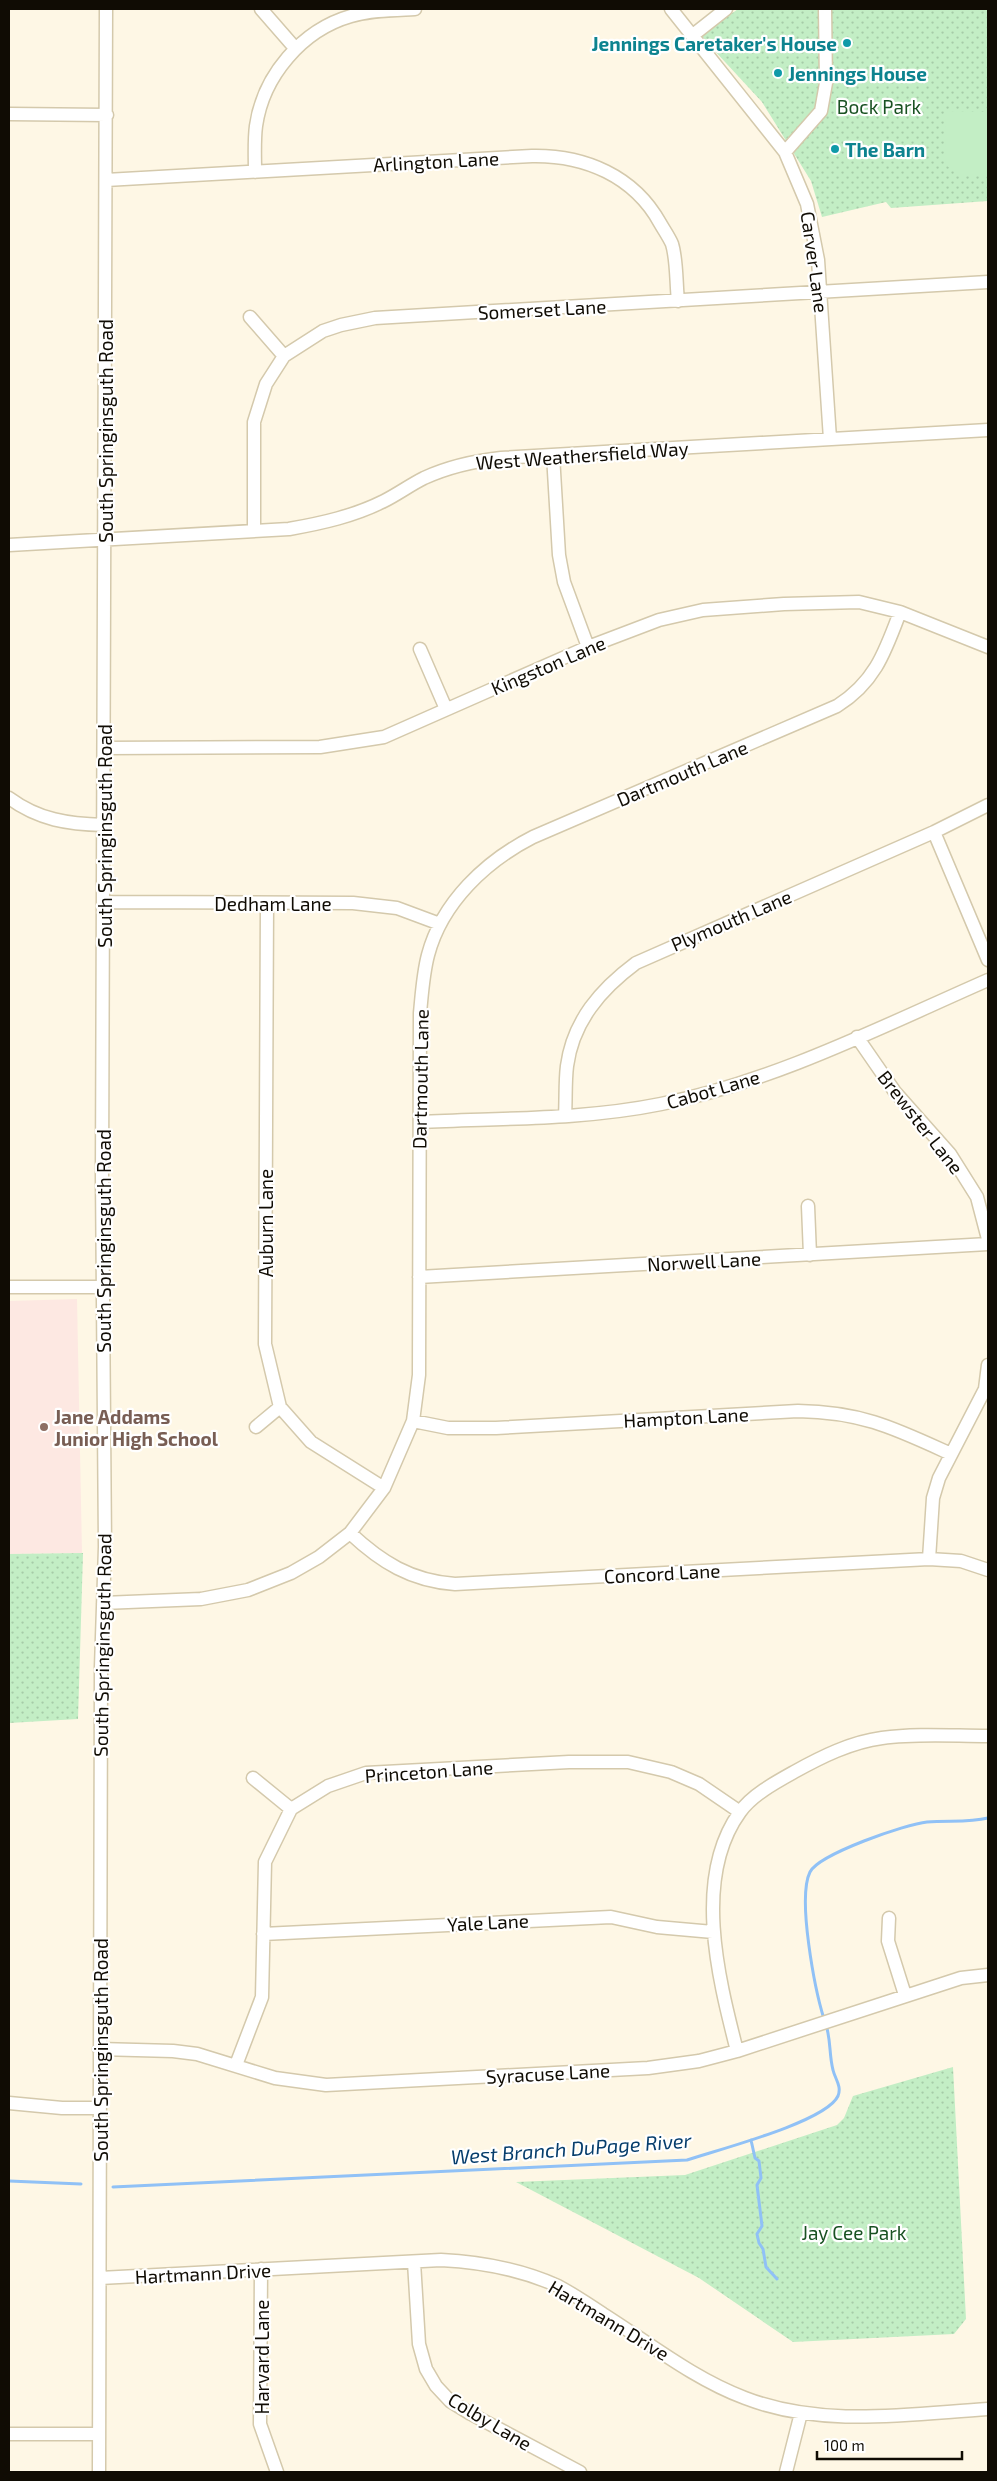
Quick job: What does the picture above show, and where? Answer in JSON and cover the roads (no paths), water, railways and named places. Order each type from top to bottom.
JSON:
[{"type":"street","name":"South Springinsguth Road","points":[[99,2472],[100,1667],[103,1603],[106,9]]},
{"type":"street","points":[[261,9],[295,48]]},
{"type":"street","points":[[255,172],[256,124],[263,100],[274,76],[295,48],[324,28],[350,16],[415,9]]},
{"type":"street","name":"Carver Lane","points":[[671,9],[785,152],[807,204],[818,260],[830,439]]},
{"type":"street","points":[[693,35],[726,9]]},
{"type":"street","points":[[785,152],[821,111],[826,82],[825,9]]},
{"type":"street","points":[[9,114],[107,115]]},
{"type":"street","name":"Arlington Lane","points":[[106,180],[532,156],[573,158],[617,177],[638,193],[654,211],[672,244],[678,301]]},
{"type":"street","name":"Somerset Lane","points":[[254,530],[254,422],[266,384],[284,356],[324,332],[341,325],[375,318],[988,282]]},
{"type":"street","points":[[250,317],[284,356]]},
{"type":"street","name":"West Weathersfield Way","points":[[9,545],[289,529],[332,521],[384,501],[437,473],[468,463],[553,456],[988,430]]},
{"type":"street","points":[[553,456],[559,555],[564,582],[588,647]]},
{"type":"street","name":"Kingston Lane","points":[[104,748],[320,747],[384,737],[588,647],[659,620],[703,610],[837,601],[859,602],[900,612],[988,647]]},
{"type":"street","name":"Dartmouth Lane","points":[[103,1603],[201,1599],[248,1590],[302,1567],[350,1533],[384,1488],[413,1421],[419,1375],[420,1012],[423,979],[428,954],[440,924],[472,880],[514,846],[847,700],[866,682],[878,667],[900,612]]},
{"type":"street","points":[[420,649],[446,709]]},
{"type":"street","points":[[9,798],[26,810],[47,819],[66,823],[104,824]]},
{"type":"street","name":"Plymouth Lane","points":[[565,1116],[567,1066],[578,1031],[598,996],[622,974],[649,956],[934,832],[988,805]]},
{"type":"street","points":[[934,832],[988,960]]},
{"type":"street","name":"Dedham Lane","points":[[104,902],[379,904],[398,908],[440,924]]},
{"type":"street","name":"Auburn Lane","points":[[266,903],[265,1344],[280,1407],[311,1442],[384,1488]]},
{"type":"street","name":"Cabot Lane","points":[[420,1122],[565,1116],[661,1104],[740,1085],[988,980]]},
{"type":"street","name":"Brewster Lane","points":[[857,1037],[895,1092],[950,1154],[977,1198],[988,1239]]},
{"type":"street","points":[[808,1206],[810,1255]]},
{"type":"street","name":"Norwell Lane","points":[[419,1277],[988,1244]]},
{"type":"street","points":[[9,1287],[103,1287]]},
{"type":"street","points":[[929,1559],[933,1498],[951,1454],[985,1389],[988,1365]]},
{"type":"street","points":[[256,1427],[280,1407]]},
{"type":"street","name":"Hampton Lane","points":[[413,1421],[448,1428],[496,1428],[798,1411],[834,1412],[870,1419],[890,1426],[951,1454]]},
{"type":"street","name":"Concord Lane","points":[[350,1533],[375,1555],[397,1570],[425,1580],[455,1584],[929,1559],[962,1561],[988,1570]]},
{"type":"street","points":[[737,2051],[720,1984],[713,1932],[718,1865],[723,1843],[740,1812],[779,1781],[816,1759],[858,1744],[882,1738],[988,1736]]},
{"type":"street","name":"Princeton Lane","points":[[291,1809],[328,1786],[366,1773],[605,1761],[642,1765],[671,1772],[699,1784],[740,1812]]},
{"type":"street","points":[[236,2065],[262,1997],[264,1862],[291,1809],[253,1778]]},
{"type":"street","name":"Yale Lane","points":[[263,1934],[611,1917],[657,1927],[713,1932]]},
{"type":"street","points":[[888,1918],[888,1942],[905,1995]]},
{"type":"street","name":"Syracuse Lane","points":[[100,2049],[173,2051],[212,2057],[275,2078],[326,2085],[648,2068],[699,2061],[737,2051],[961,1978],[988,1975]]},
{"type":"street","points":[[9,2103],[62,2108],[99,2108]]},
{"type":"street","name":"Hartmann Drive","points":[[100,2278],[440,2260],[484,2264],[532,2276],[570,2293],[706,2380],[746,2398],[801,2414],[853,2417],[988,2409]]},
{"type":"street","name":"Colby Lane","points":[[414,2262],[419,2344],[426,2368],[436,2386],[450,2400],[471,2414],[580,2472]]},
{"type":"street","name":"Harvard Lane","points":[[261,2270],[260,2424],[277,2472]]},
{"type":"street","points":[[786,2472],[801,2414]]},
{"type":"street","points":[[9,2434],[99,2434]]},
{"type":"waterway","name":"West Branch DuPage River","points":[[824,2019],[812,1967],[806,1922],[806,1885],[810,1872],[829,1857],[845,1849],[901,1828],[927,1822],[988,1818]]},
{"type":"waterway","name":"West Branch DuPage River","points":[[113,2187],[687,2160],[793,2125],[814,2116],[829,2106],[838,2096],[839,2089],[832,2064],[826,2025]]},
{"type":"waterway","points":[[751,2140],[755,2158],[759,2161],[761,2178],[757,2185],[762,2226],[757,2234],[763,2249],[766,2267],[777,2279]]},
{"type":"waterway","name":"West Branch DuPage River","points":[[9,2181],[81,2184]]},
{"type":"place","name":"Jennings Caretaker's House","points":[[847,43]]},
{"type":"place","name":"Jennings House","points":[[778,73]]},
{"type":"place","name":"The Barn","points":[[835,149]]},
{"type":"place","name":"Jane Addams Junior High School","points":[[44,1427]]},
{"type":"park label","name":"Bock Park","points":[[879,106]]},
{"type":"park label","name":"Jay Cee Park","points":[[854,2232]]}]
